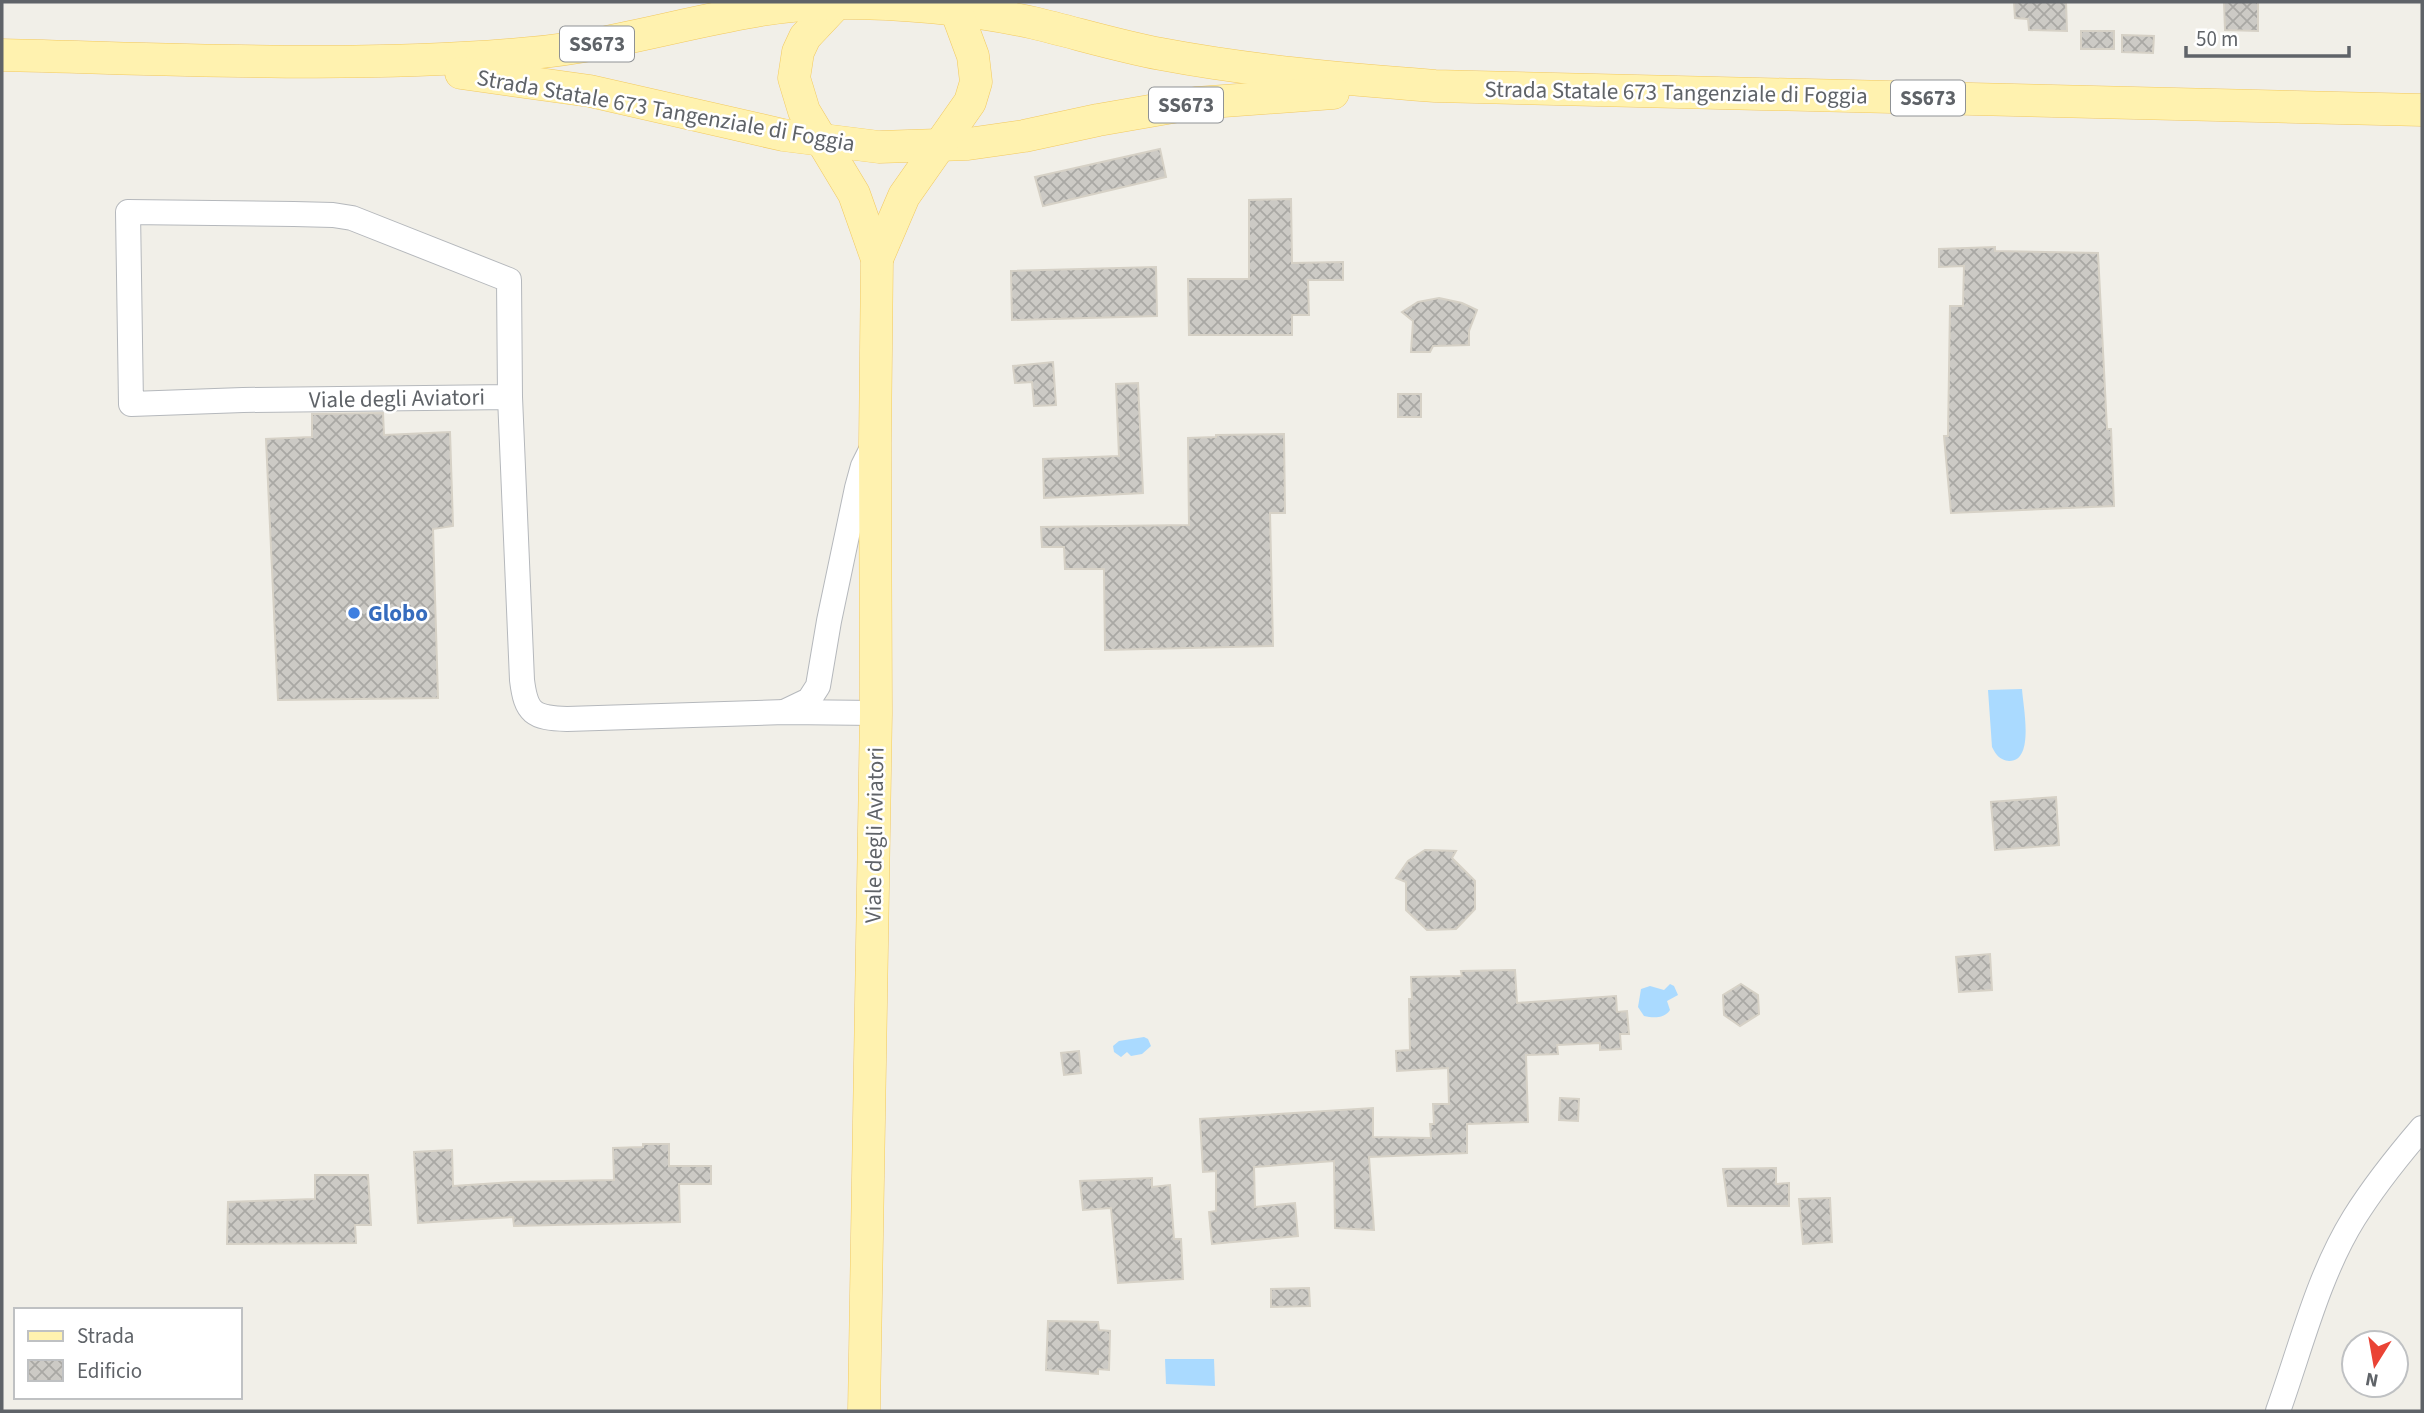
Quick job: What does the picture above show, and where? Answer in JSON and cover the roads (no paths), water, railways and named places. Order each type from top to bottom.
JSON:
[{"type":"main road","name":"Strada Statale 673 Tangenziale di Foggia","points":[[2,55],[355,63],[475,58],[564,50],[755,12],[837,2],[955,6],[1210,63],[1322,77],[1435,86],[2422,110]]},
{"type":"main road","points":[[822,141],[797,94],[794,64],[805,37],[837,2]]},
{"type":"main road","points":[[941,146],[970,102],[976,82],[973,56],[955,6]]},
{"type":"main road","name":"Strada Statale 673 Tangenziale di Foggia","points":[[355,63],[543,83],[622,98],[770,133],[880,147],[941,146],[1005,139],[1196,103],[1435,86]]},
{"type":"main road","name":"Viale degli Aviatori","points":[[822,141],[854,194],[877,259],[874,443],[876,713],[864,1411]]},
{"type":"main road","name":"Viale degli Aviatori","points":[[877,259],[904,196],[941,146]]},
{"type":"street","name":"Viale degli Aviatori","points":[[510,397],[131,404],[128,212],[307,214],[352,218],[509,280],[510,397],[522,680],[526,705],[531,712],[566,719],[785,712]]},
{"type":"street","points":[[785,712],[809,701],[818,686],[857,488],[863,466],[874,443]]},
{"type":"street","points":[[785,712],[876,713]]},
{"type":"street","points":[[2278,1411],[2325,1276],[2354,1218],[2393,1161],[2422,1128]]},
{"type":"water","points":[[2022,689],[2025,743],[2017,759],[2009,761],[1999,757],[1992,747],[1988,690]]},
{"type":"water","points":[[1670,984],[1678,995],[1667,1001],[1670,1010],[1668,1013],[1655,1017],[1644,1016],[1638,1007],[1641,989],[1650,986],[1664,990]]},
{"type":"water","points":[[1144,1037],[1151,1046],[1142,1054],[1131,1056],[1127,1052],[1121,1057],[1114,1052],[1113,1046],[1119,1041]]},
{"type":"water","points":[[1165,1359],[1214,1359],[1215,1386],[1166,1384]]},
{"type":"place","name":"Globo","points":[[354,613]]}]
